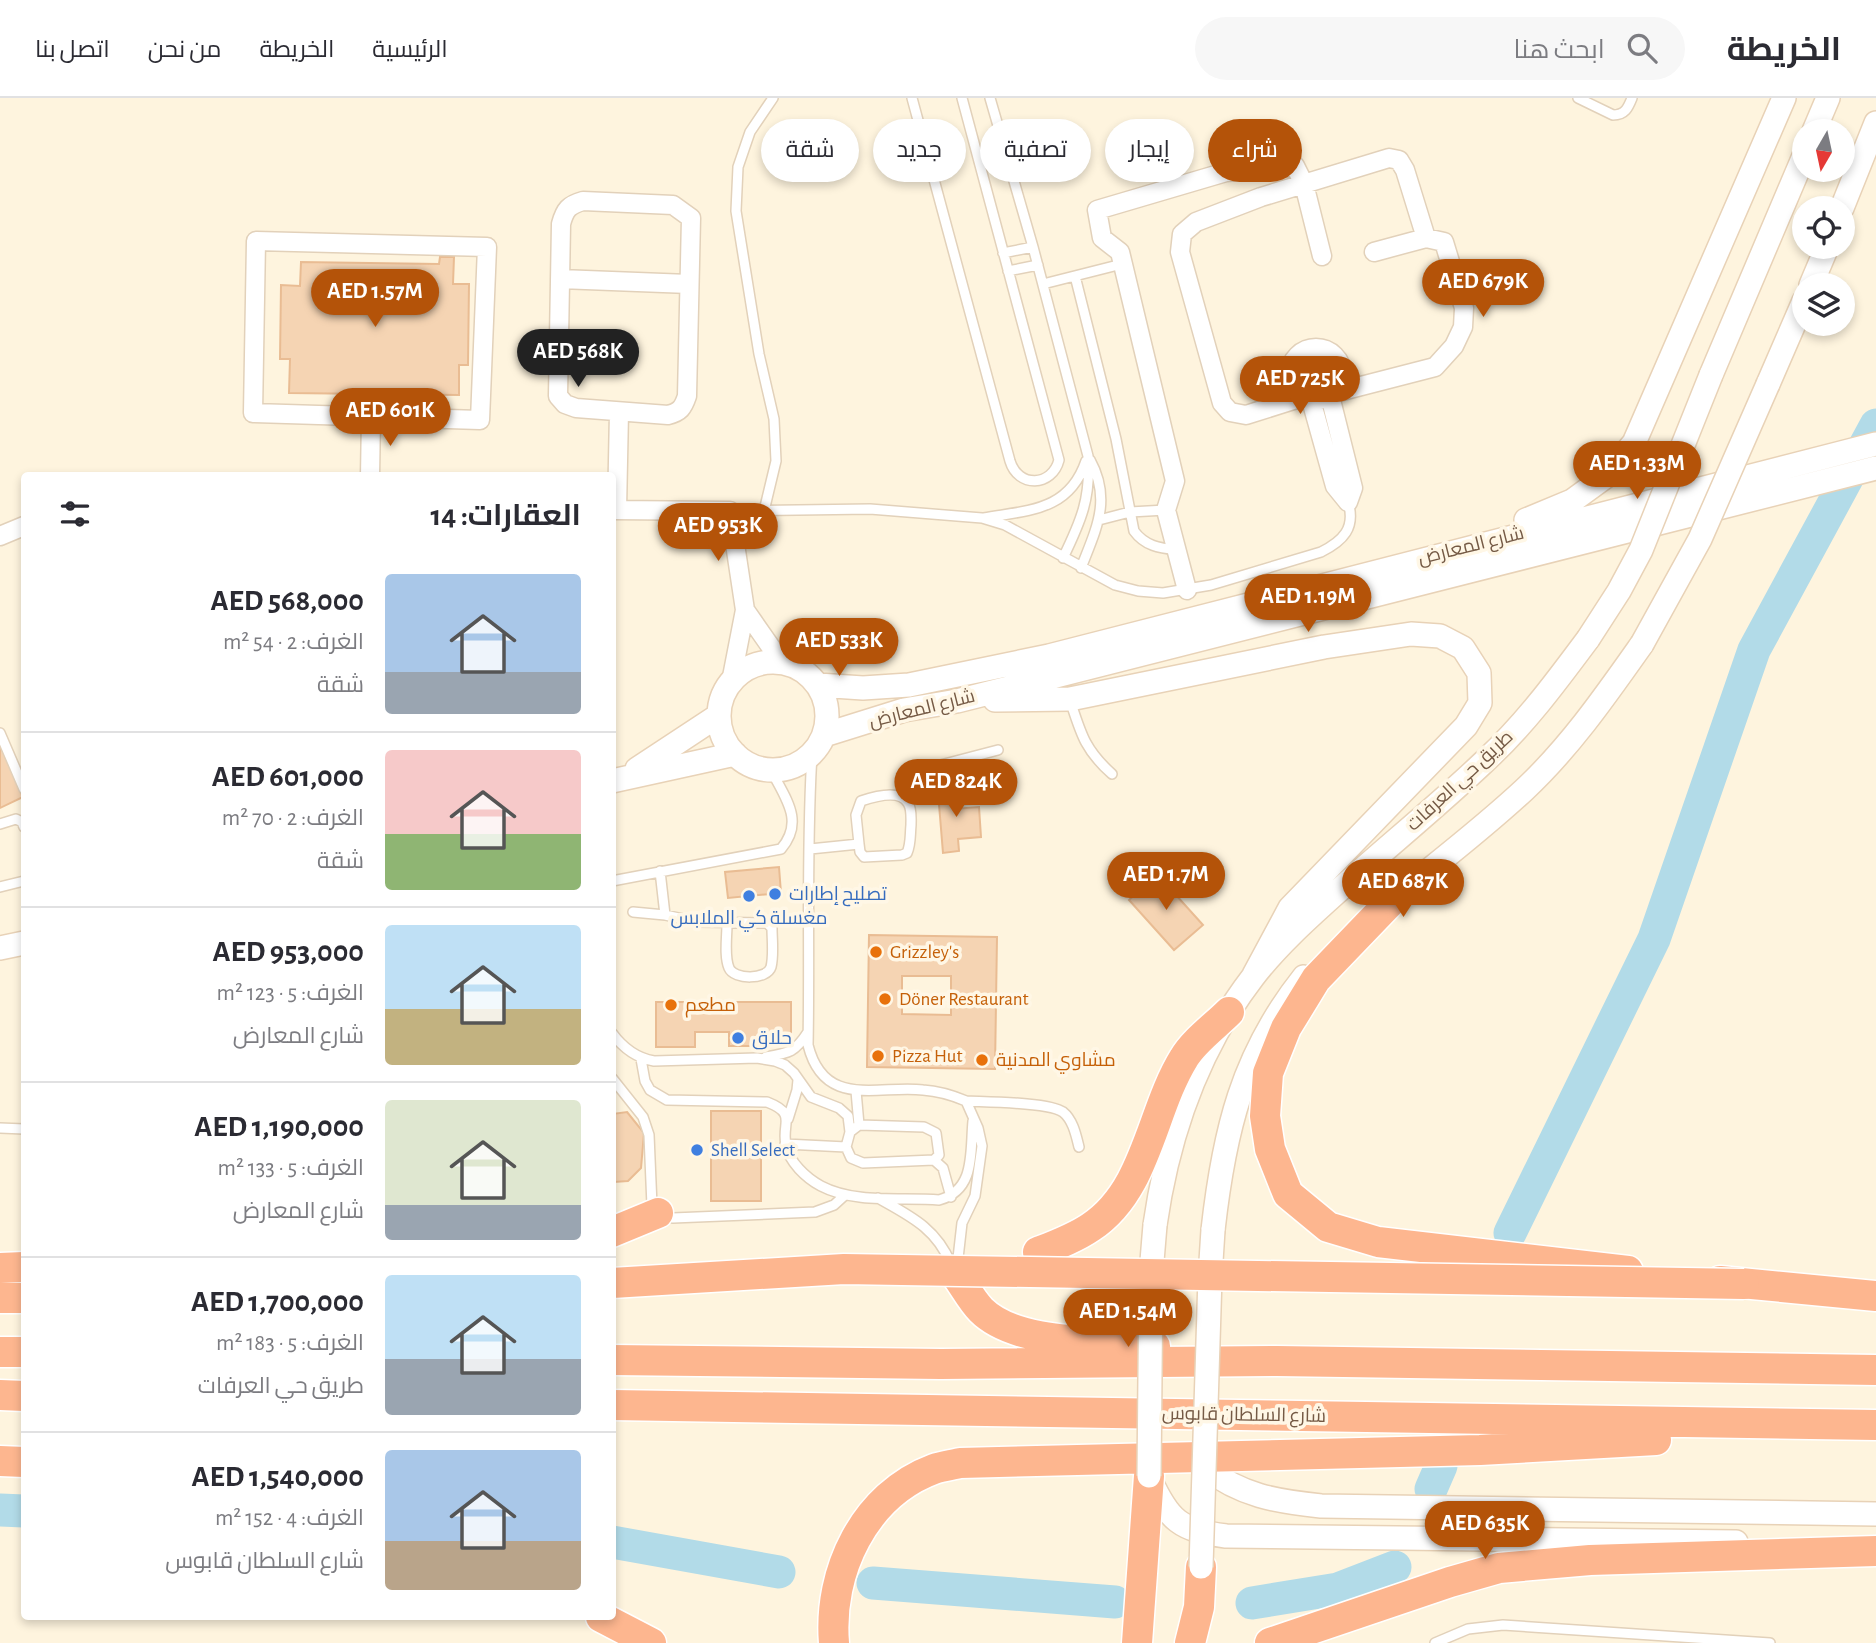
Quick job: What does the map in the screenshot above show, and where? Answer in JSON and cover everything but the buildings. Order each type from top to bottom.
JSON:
[{"type":"highway","points":[[1392,900],[1316,979],[1286,1028],[1268,1073],[1265,1116],[1270,1149],[1289,1194],[1328,1227],[1378,1242],[1744,1284],[1876,1296]]},
{"type":"highway","points":[[616,1283],[844,1269],[1038,1252],[1066,1240],[1093,1226],[1119,1200],[1137,1170],[1163,1099],[1185,1056],[1229,1012]]},
{"type":"highway","points":[[616,1230],[658,1213]]},
{"type":"highway","points":[[0,1268],[21,1267]]},
{"type":"highway","points":[[844,1269],[1744,1284]]},
{"type":"highway","points":[[956,1275],[981,1310],[1016,1330],[1041,1336],[1137,1344],[1277,1361]]},
{"type":"highway","points":[[0,1298],[21,1298]]},
{"type":"highway","points":[[0,1352],[21,1352]]},
{"type":"highway","points":[[616,1360],[941,1364],[1277,1361],[1876,1370]]},
{"type":"highway","points":[[0,1395],[21,1396]]},
{"type":"highway","name":"شارع السلطان قابوس","points":[[616,1405],[1876,1426]]},
{"type":"highway","points":[[834,1642],[833,1609],[836,1588],[843,1562],[855,1538],[887,1498],[934,1468],[960,1463],[1480,1450],[1876,1426]]},
{"type":"highway","points":[[0,1461],[21,1462]]},
{"type":"highway","points":[[1137,1643],[1149,1476]]},
{"type":"highway","points":[[1270,1643],[1499,1568],[1590,1560],[1876,1552]]},
{"type":"highway","points":[[1190,1643],[1199,1607],[1201,1567]]},
{"type":"highway","points":[[607,1620],[651,1643]]},
{"type":"main road","points":[[1443,553],[1572,501],[1605,477],[1634,443],[1784,98]]},
{"type":"main road","points":[[1819,119],[1828,98]]},
{"type":"main road","points":[[1847,196],[1873,132]]},
{"type":"main road","name":"طريق حي العرفات","points":[[1149,1476],[1151,1273],[1155,1225],[1170,1142],[1184,1100],[1205,1055],[1254,975],[1303,923],[1487,759],[1542,701],[1588,639],[1641,550],[1793,182]]},
{"type":"main road","points":[[1201,1567],[1213,1230],[1226,1138],[1238,1098],[1261,1041],[1280,1007],[1308,972],[1526,789],[1585,724],[1642,644],[1700,539],[1792,329]]},
{"type":"main road","name":"شارع المعارض","points":[[818,685],[863,688],[909,685],[1049,656],[1876,444]]},
{"type":"main road","name":"شارع المعارض","points":[[818,745],[904,710],[957,701],[1876,468]]},
{"type":"main road","points":[[957,701],[1070,699],[1324,647],[1411,634],[1440,636],[1463,648],[1479,673],[1480,703],[1466,726],[1290,908],[1254,975]]},
{"type":"main road","points":[[782,663],[802,670],[818,685],[827,709],[818,745],[793,766],[771,770],[758,768],[735,754],[726,743],[719,715],[724,692],[741,672],[754,665],[782,663]]},
{"type":"main road","points":[[618,780],[719,715]]},
{"type":"main road","points":[[618,780],[735,754]]},
{"type":"main road","points":[[0,948],[21,944]]},
{"type":"main road","points":[[1204,1467],[1239,1490],[1275,1501],[1321,1506],[1876,1514]]},
{"type":"main road","points":[[1149,1476],[1163,1508],[1183,1525],[1202,1533],[1226,1536],[1876,1541]]},
{"type":"street","points":[[1374,252],[1426,238],[1444,242],[1464,308],[1463,327],[1454,346],[1435,367],[1246,415],[1230,412],[1222,403],[1180,252],[1182,234],[1196,222],[1261,197],[1389,158],[1399,160],[1405,170],[1426,238]]},
{"type":"street","points":[[1187,590],[1166,510],[1175,481],[1120,252],[1102,239],[1097,210],[1226,172],[1294,166],[1304,184],[1322,256]]},
{"type":"street","points":[[583,201],[673,205],[691,218],[687,396],[683,407],[677,413],[668,415],[576,408],[565,404],[558,396],[560,279],[561,224],[564,211],[571,205],[583,201]]},
{"type":"street","points":[[256,241],[487,247],[480,420],[371,418],[253,413],[256,241]]},
{"type":"street","points":[[560,279],[689,284]]},
{"type":"street","points":[[1308,348],[1326,349],[1339,361],[1342,378],[1332,394],[1353,488],[1348,502],[1335,486],[1307,398],[1292,384],[1291,366],[1301,352],[1308,348]]},
{"type":"street","points":[[616,486],[619,412]]},
{"type":"street","points":[[370,472],[371,418]]},
{"type":"street","points":[[616,510],[730,511],[744,610],[731,682]]},
{"type":"street","points":[[0,536],[21,527]]},
{"type":"street","points":[[744,610],[782,663]]},
{"type":"lane","points":[[764,510],[776,461],[774,419],[759,354],[736,211],[738,167],[750,132],[773,98]]},
{"type":"lane","points":[[912,98],[1013,471],[1021,478],[1031,481],[1051,476],[1057,469],[1059,460],[962,98]]},
{"type":"lane","points":[[990,98],[1038,265],[1088,456],[1101,487],[1099,520],[1081,568]]},
{"type":"lane","points":[[1580,98],[1613,115],[1624,112],[1632,98]]},
{"type":"lane","points":[[1003,253],[1033,247]]},
{"type":"lane","points":[[1043,284],[1122,264]]},
{"type":"lane","points":[[1009,271],[1038,265]]},
{"type":"lane","points":[[1075,276],[1116,439],[1135,531],[1141,540],[1153,547],[1177,550]]},
{"type":"lane","points":[[982,518],[1046,507],[1066,495],[1080,478],[1088,456]]},
{"type":"lane","points":[[1063,558],[1086,504],[1090,480],[1088,456]]},
{"type":"lane","points":[[730,511],[870,509],[982,518],[1005,525],[1115,584],[1138,591],[1163,593],[1187,590],[1332,547],[1348,531],[1351,512],[1348,502]]},
{"type":"lane","points":[[1099,520],[1130,512],[1166,510]]},
{"type":"lane","points":[[1070,699],[1093,757],[1112,774]]},
{"type":"lane","points":[[0,733],[21,782]]},
{"type":"lane","points":[[818,745],[808,815],[808,1032],[811,1058],[822,1074],[837,1084],[856,1091],[923,1090],[953,1095],[966,1101],[1051,1107],[1064,1112],[1072,1123],[1079,1147]]},
{"type":"lane","points":[[908,801],[901,796],[882,796],[861,801],[856,815],[860,852],[864,857],[907,853],[910,845],[911,811],[908,801],[914,772],[998,750]]},
{"type":"lane","points":[[616,880],[781,849],[793,830],[793,816],[771,770]]},
{"type":"lane","points":[[0,824],[16,819],[21,822]]},
{"type":"lane","points":[[810,849],[859,844]]},
{"type":"lane","points":[[660,871],[665,915]]},
{"type":"lane","points":[[0,887],[21,882]]},
{"type":"lane","points":[[633,912],[697,922],[767,923],[772,928],[769,971],[763,975],[739,975],[732,972],[728,965],[727,924]]},
{"type":"lane","points":[[616,1038],[641,1059],[654,1061],[757,1058],[791,1052],[798,1048],[808,1032]]},
{"type":"lane","points":[[757,1058],[785,1065],[811,1097],[838,1108],[848,1116],[850,1132],[846,1147],[851,1158],[863,1163],[934,1160],[939,1156],[936,1133],[924,1127],[859,1125],[850,1132]]},
{"type":"lane","points":[[641,1059],[645,1081],[650,1090],[667,1100],[767,1102],[780,1107],[788,1119]]},
{"type":"lane","points":[[798,1080],[785,1144],[792,1160],[805,1175],[821,1186],[845,1195],[939,1200],[951,1197],[960,1190],[968,1177],[974,1116]]},
{"type":"lane","points":[[616,1086],[643,1117],[649,1135],[652,1206],[658,1213],[673,1218],[815,1212],[834,1205],[845,1195]]},
{"type":"lane","points":[[856,1091],[859,1125]]},
{"type":"lane","points":[[956,1275],[962,1223],[975,1196],[982,1146],[974,1116],[966,1101]]},
{"type":"lane","points":[[0,1128],[21,1129]]},
{"type":"lane","points":[[785,1144],[846,1147]]},
{"type":"lane","points":[[934,1160],[943,1168],[951,1197]]},
{"type":"lane","points":[[876,1197],[912,1218],[937,1237],[956,1275]]},
{"type":"lane","points":[[1435,1643],[1468,1629],[1491,1625],[1770,1643]]},
{"type":"waterway","points":[[1510,1233],[1654,939],[1754,650],[1876,425]]},
{"type":"waterway","points":[[1431,1489],[1441,1466]]},
{"type":"waterway","points":[[0,1510],[21,1511]]},
{"type":"waterway","points":[[616,1543],[779,1572]]},
{"type":"waterway","points":[[1252,1603],[1338,1589],[1395,1567]]},
{"type":"waterway","points":[[873,1583],[1115,1602]]},
{"type":"place","name":"تصليح إطارات","points":[[775,894]]},
{"type":"place","name":"مغسلة كي الملابس","points":[[749,896]]},
{"type":"place","name":"Grizzley's","points":[[876,952]]},
{"type":"place","name":"Döner Restaurant","points":[[885,999]]},
{"type":"place","name":"مطعم","points":[[671,1005]]},
{"type":"place","name":"حلاق","points":[[738,1038]]},
{"type":"place","name":"Pizza Hut","points":[[878,1056]]},
{"type":"place","name":"مشاوي المدنية","points":[[982,1060]]},
{"type":"place","name":"Shell Select","points":[[697,1150]]}]
